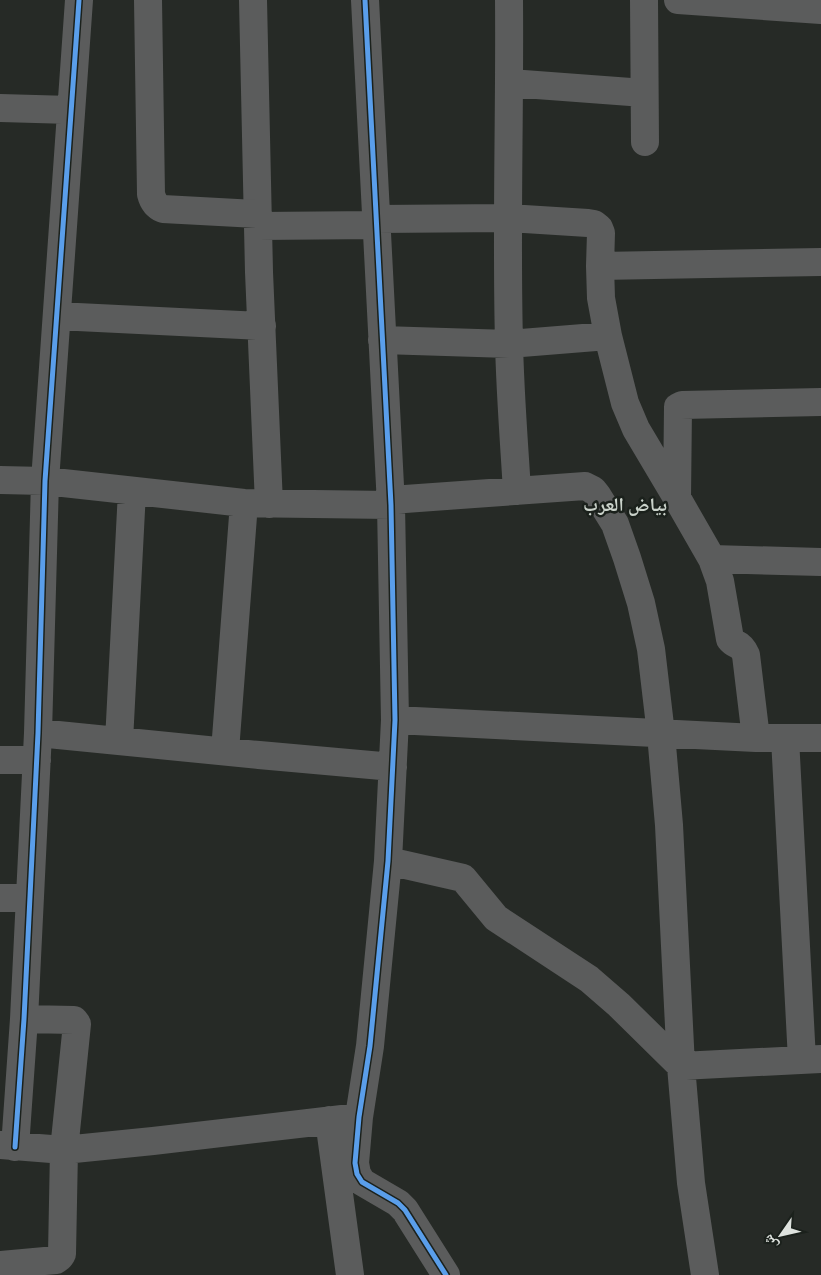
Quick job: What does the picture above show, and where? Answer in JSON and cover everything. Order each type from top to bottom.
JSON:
[{"type":"street","points":[[79,0],[46,482],[37,760],[24,1019],[7,1146],[64,1150],[359,1117]]},
{"type":"street","points":[[148,0],[151,194],[152,200],[158,207],[258,220],[377,222],[508,218],[594,224],[599,228],[601,233],[600,266],[602,298],[608,336],[625,403],[631,419],[712,559],[720,581],[730,639],[741,646],[746,655],[756,738]]},
{"type":"street","points":[[225,751],[257,504],[262,326],[253,0]]},
{"type":"street","points":[[365,0],[391,502],[395,720],[388,861],[370,1046],[359,1117],[355,1163],[357,1174],[362,1182],[405,1210],[446,1275]]},
{"type":"street","points":[[509,0],[509,344],[517,491]]},
{"type":"street","points":[[644,0],[645,142]]},
{"type":"street","points":[[678,0],[821,10]]},
{"type":"street","points":[[510,83],[644,93]]},
{"type":"street","points":[[0,108],[71,110]]},
{"type":"street","points":[[600,266],[821,262]]},
{"type":"street","points":[[57,316],[262,326]]},
{"type":"street","points":[[382,340],[509,344],[608,336]]},
{"type":"street","points":[[677,498],[678,407],[821,402]]},
{"type":"street","points":[[0,480],[46,482],[257,504],[391,502],[585,486],[593,490],[615,524],[641,602],[651,649],[662,734],[669,825],[680,1066],[691,1182],[705,1275]]},
{"type":"street","points":[[119,741],[132,491]]},
{"type":"street","points":[[712,559],[821,562]]},
{"type":"street","points":[[395,720],[756,738],[821,738]]},
{"type":"street","points":[[38,733],[393,767]]},
{"type":"street","points":[[388,861],[463,878],[496,918],[589,979],[619,1005],[680,1066],[811,1060],[785,738]]},
{"type":"street","points":[[0,760],[37,760]]},
{"type":"street","points":[[0,898],[30,898]]},
{"type":"street","points":[[0,1265],[56,1260],[62,1254],[64,1150],[77,1024],[74,1020],[24,1019]]},
{"type":"street","points":[[329,1120],[350,1275]]},
{"type":"cycle path","points":[[15,1147],[24,1019],[38,733],[45,481],[79,0]]},
{"type":"cycle path","points":[[365,0],[391,505],[395,720],[388,861],[370,1046],[359,1117],[355,1163],[357,1174],[362,1182],[398,1203],[405,1210],[446,1275]]},
{"type":"district","name":"بياض العرب","points":[[625,504]]}]
